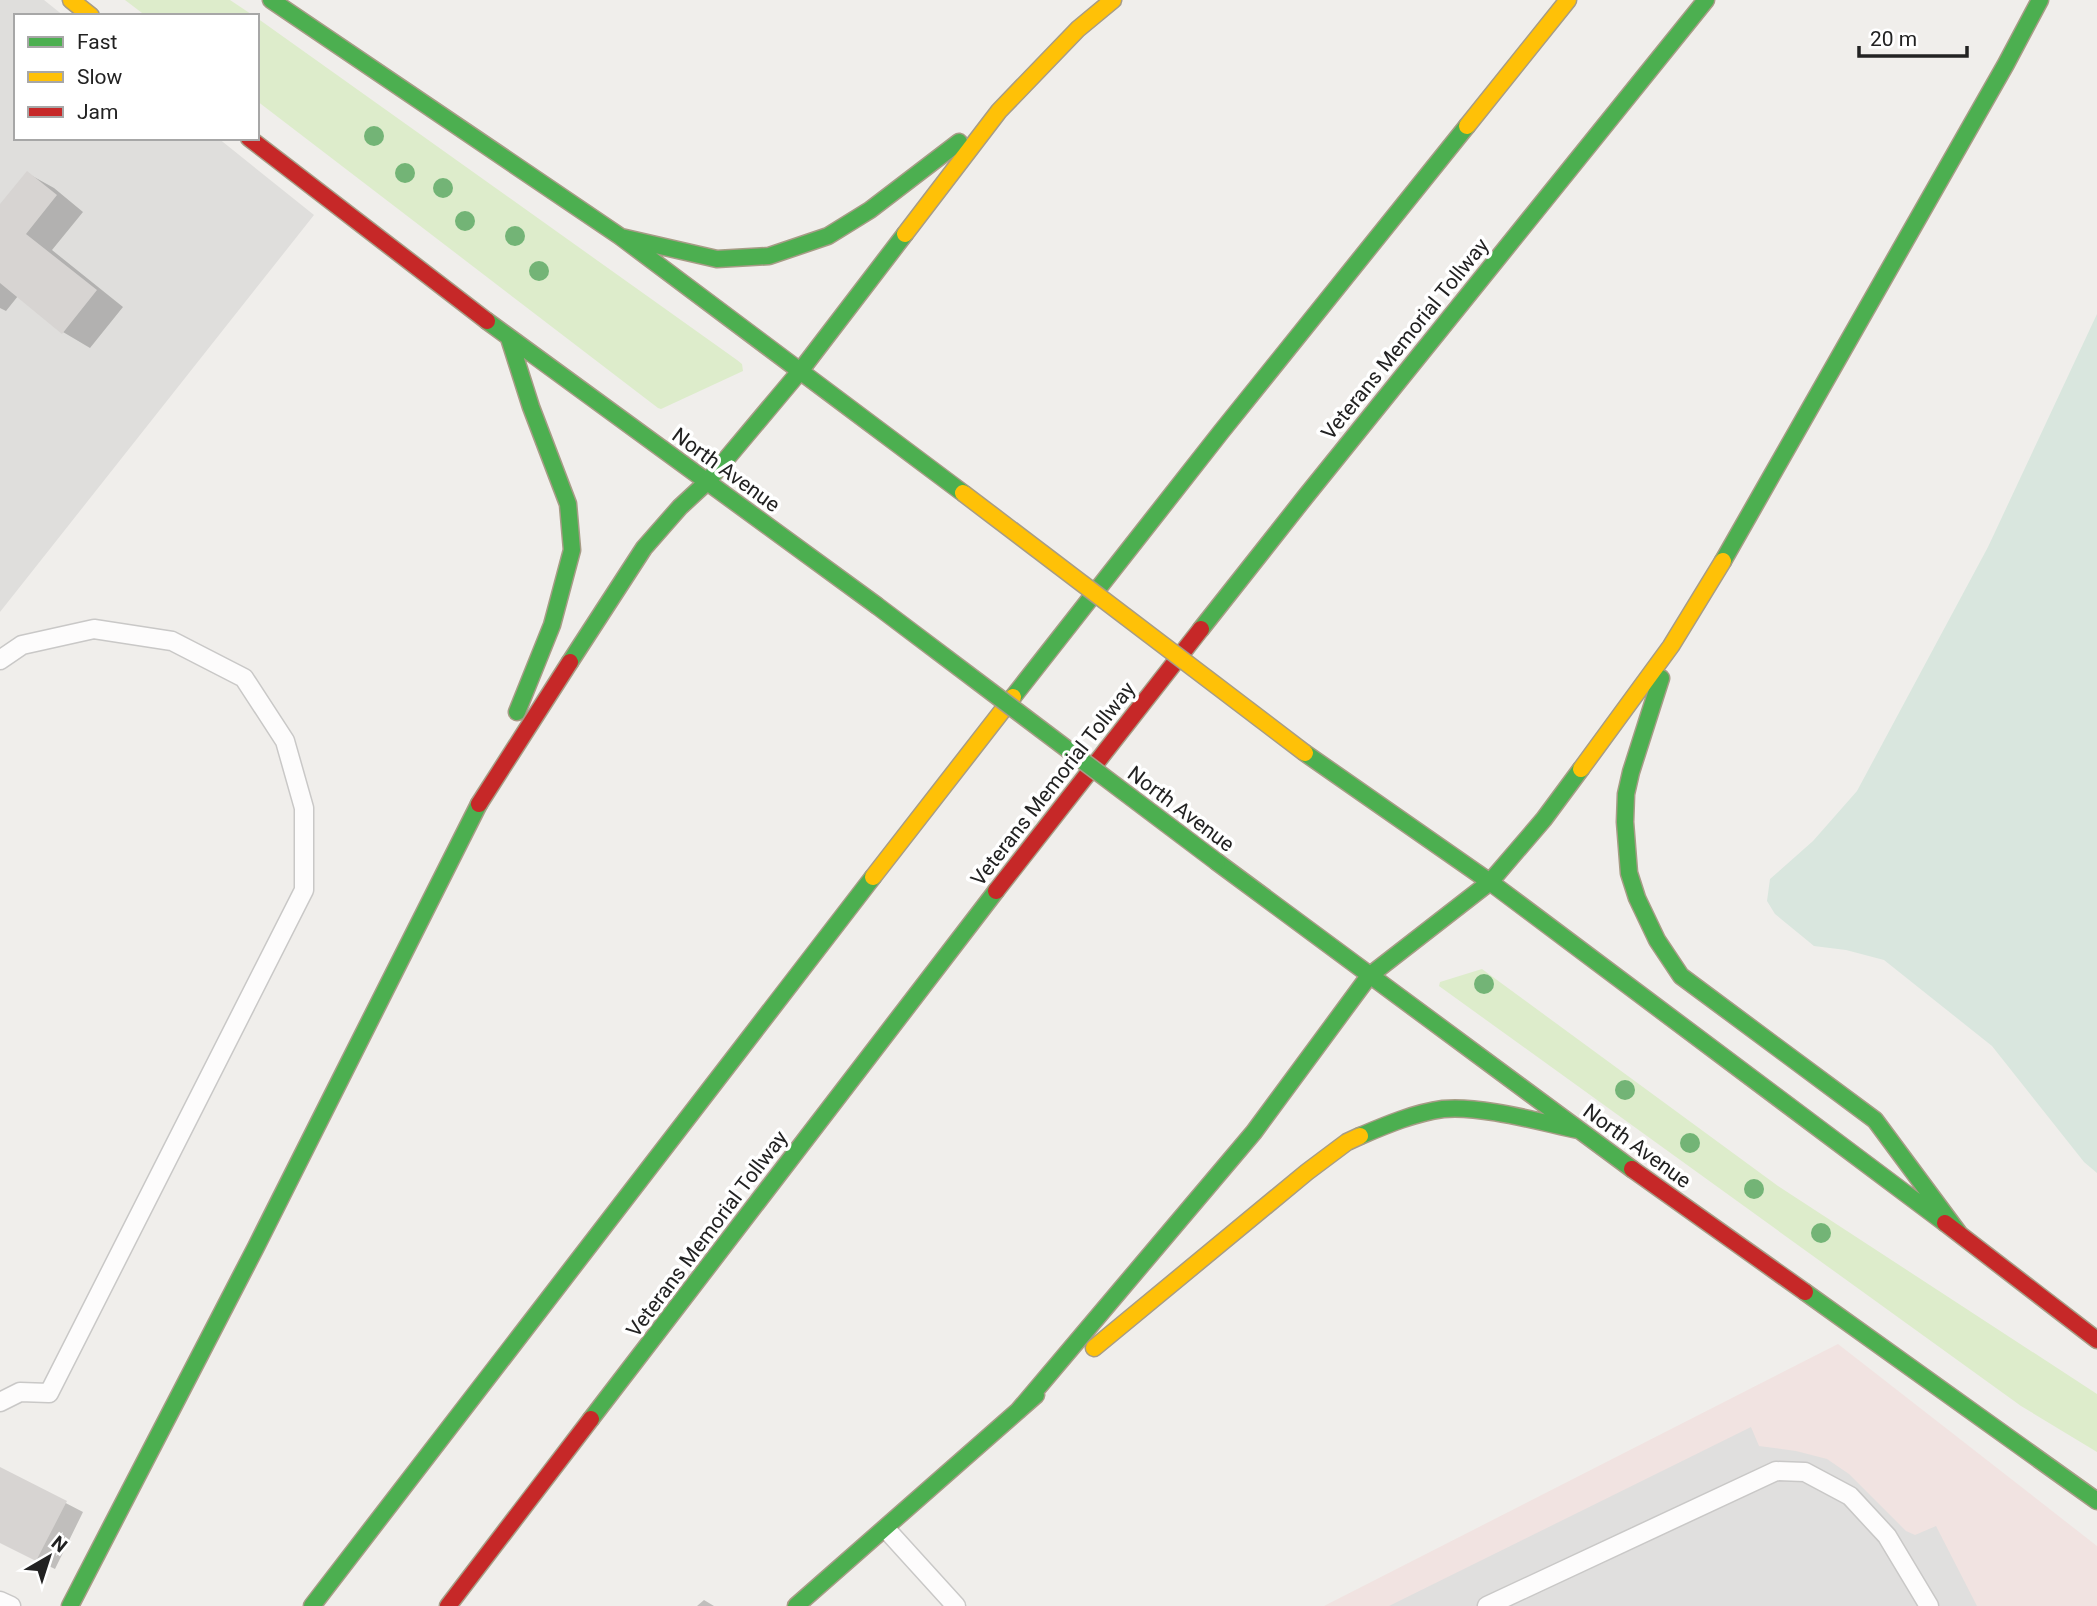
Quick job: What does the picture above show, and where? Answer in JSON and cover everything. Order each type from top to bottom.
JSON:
[{"type":"main road","points":[[71,0],[88,14]]},
{"type":"main road","points":[[271,0],[621,237],[801,370],[1305,753],[1490,882],[1958,1232],[2097,1340]]},
{"type":"main road","points":[[485,793],[643,548],[707,482],[801,370],[999,111],[1079,29],[1113,0]]},
{"type":"main road","points":[[312,1606],[986,732],[1221,432],[1568,0]]},
{"type":"main road","name":"Veterans Memorial Tollway","points":[[448,1606],[1042,831],[1306,496],[1706,0]]},
{"type":"main road","points":[[1018,1411],[1254,1132],[1369,976],[1490,882],[1544,819],[1671,646],[1742,530],[2000,76],[2040,0]]},
{"type":"main road","points":[[621,237],[717,259],[769,256],[828,236],[870,210],[999,111]]},
{"type":"main road","name":"North Avenue","points":[[252,140],[509,338],[876,605],[1369,976],[1578,1130],[2097,1501]]},
{"type":"main road","points":[[74,1598],[256,1247],[485,793],[552,625],[572,550],[568,504],[531,407],[509,338]]},
{"type":"main road","points":[[1671,646],[1626,794],[1629,873],[1637,898],[1657,940],[1681,976],[1875,1120],[1958,1232]]},
{"type":"main road","points":[[796,1606],[1018,1411],[1307,1172],[1347,1143],[1394,1121],[1444,1109],[1485,1111],[1578,1130]]},
{"type":"lane","points":[[0,660],[22,645],[94,629],[173,641],[244,678],[285,741],[304,808],[304,890],[49,1393],[20,1392],[0,1402]]},
{"type":"lane","points":[[1487,1606],[1776,1471],[1805,1472],[1850,1496],[1887,1536],[1929,1606]]},
{"type":"lane","points":[[886,1529],[956,1606]]},
{"type":"lane","points":[[48,1606],[74,1598]]},
{"type":"lane","points":[[0,1601],[11,1606]]},
{"type":"shaded area","points":[[0,0],[44,0],[62,14],[14,14],[14,140],[220,140],[314,215],[0,612]]},
{"type":"shaded area","points":[[2097,314],[2097,1173],[2084,1162],[1992,1046],[1884,960],[1846,950],[1814,946],[1775,914],[1767,901],[1770,879],[1813,841],[1857,791],[1988,547]]},
{"type":"shaded area","points":[[1838,1344],[2097,1546],[2097,1606],[1324,1606]]},
{"type":"shaded area","points":[[1751,1427],[1759,1446],[1827,1459],[1849,1474],[1906,1531],[1915,1535],[1936,1526],[1977,1606],[1389,1606]]},
{"type":"green space","points":[[125,0],[230,0],[251,14],[143,14]]},
{"type":"green space","points":[[259,19],[742,364],[743,371],[661,409],[259,103]]},
{"type":"green space","points":[[1482,969],[1778,1186],[2097,1394],[2097,1452],[2021,1406],[1439,986],[1440,982]]},
{"type":"building","points":[[27,171],[57,195],[26,234],[97,290],[62,334],[0,283],[0,204]]},
{"type":"building","points":[[0,1467],[67,1501],[36,1561],[0,1543]]},
{"type":"traffic: fast","points":[[271,0],[621,237],[963,493]]},
{"type":"traffic: fast","points":[[1201,629],[1706,0]]},
{"type":"traffic: fast","points":[[1723,561],[2040,0]]},
{"type":"traffic: fast","points":[[1013,697],[1221,432],[1467,126]]},
{"type":"traffic: fast","points":[[621,237],[717,259],[769,256],[828,236],[870,210],[959,142]]},
{"type":"traffic: fast","points":[[570,662],[644,548],[680,507],[707,482],[801,370],[905,234]]},
{"type":"traffic: fast","points":[[487,321],[876,605]]},
{"type":"traffic: fast","points":[[509,338],[531,407],[568,504],[572,550],[552,625],[517,712]]},
{"type":"traffic: fast","points":[[876,605],[1217,862]]},
{"type":"traffic: fast","points":[[1661,678],[1631,772],[1626,794],[1625,822],[1629,873],[1637,898],[1657,940],[1681,976],[1875,1120],[1958,1232]]},
{"type":"traffic: fast","points":[[1305,753],[1490,882],[1945,1223]]},
{"type":"traffic: fast","points":[[1018,1411],[1254,1132],[1369,976],[1490,882],[1544,819],[1581,769]]},
{"type":"traffic: fast","points":[[70,1606],[256,1247],[479,804]]},
{"type":"traffic: fast","points":[[1217,862],[1632,1169]]},
{"type":"traffic: fast","points":[[312,1606],[873,877]]},
{"type":"traffic: fast","points":[[591,1419],[996,891]]},
{"type":"traffic: fast","points":[[1360,1136],[1421,1113],[1458,1108],[1510,1115],[1578,1130]]},
{"type":"traffic: fast","points":[[1805,1292],[2097,1501]]},
{"type":"traffic: fast","points":[[796,1606],[1036,1395]]},
{"type":"traffic: slow","points":[[71,0],[88,14]]},
{"type":"traffic: slow","points":[[905,234],[999,111],[1078,29],[1113,0]]},
{"type":"traffic: slow","points":[[1467,126],[1568,0]]},
{"type":"traffic: slow","points":[[963,493],[1305,753]]},
{"type":"traffic: slow","points":[[1581,769],[1671,646],[1723,561]]},
{"type":"traffic: slow","points":[[873,877],[1013,697]]},
{"type":"traffic: slow","points":[[1094,1348],[1307,1172],[1347,1142],[1360,1136]]},
{"type":"traffic: jam","points":[[252,140],[487,321]]},
{"type":"traffic: jam","points":[[996,891],[1201,629]]},
{"type":"traffic: jam","points":[[479,804],[570,662]]},
{"type":"traffic: jam","points":[[1632,1169],[1805,1292]]},
{"type":"traffic: jam","points":[[1945,1223],[2097,1340]]},
{"type":"traffic: jam","points":[[448,1606],[591,1419]]}]
